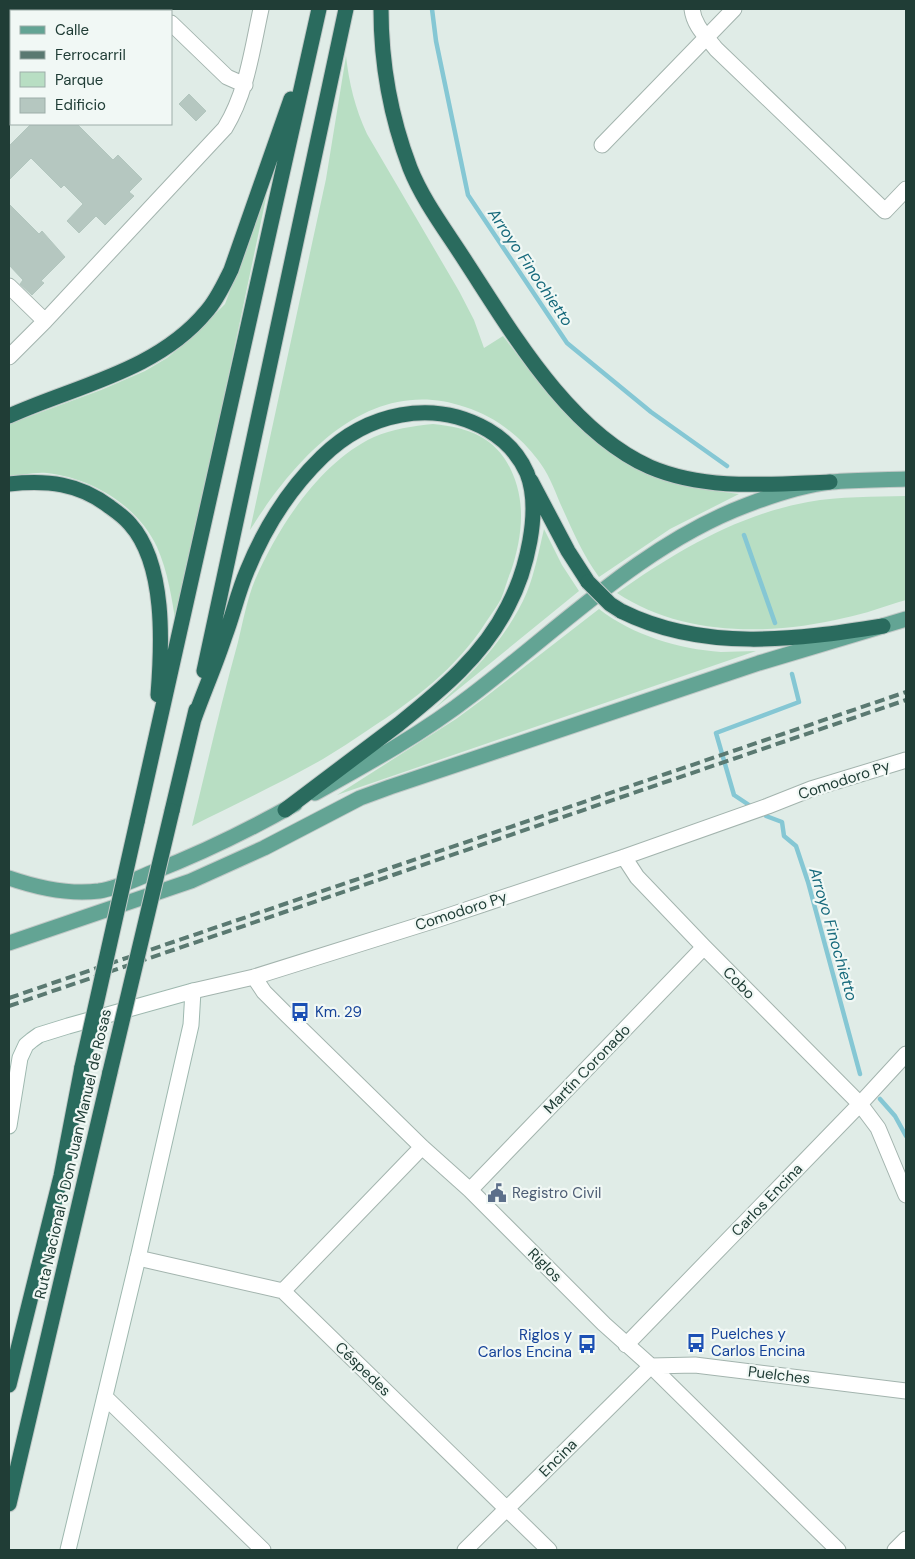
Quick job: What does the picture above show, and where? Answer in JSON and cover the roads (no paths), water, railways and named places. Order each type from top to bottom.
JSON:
[{"type":"highway","points":[[154,746],[319,9]]},
{"type":"highway","points":[[194,719],[346,9]]},
{"type":"highway","points":[[381,9],[384,58],[390,95],[399,135],[418,185],[508,327],[567,403],[609,442],[630,457],[676,476],[727,484],[830,482]]},
{"type":"highway","points":[[9,416],[141,363],[175,342],[206,312],[220,292],[231,270],[314,31]]},
{"type":"highway","points":[[194,719],[259,543],[286,500],[303,477],[343,439],[364,427],[387,418],[410,414],[432,412],[455,416],[474,422],[499,437],[510,447],[522,463],[568,551],[588,582],[610,604],[641,621],[662,628],[716,638],[755,639],[798,638],[883,626]]},
{"type":"highway","points":[[285,810],[381,738],[442,689],[463,669],[494,630],[508,608],[525,564],[532,518],[528,476]]},
{"type":"highway","points":[[9,484],[30,482],[54,483],[84,490],[97,497],[131,524],[147,551],[160,607],[160,665],[154,746]]},
{"type":"highway","name":"Ruta Nacional 3 Don Juan Manuel de Rosas","points":[[9,1504],[194,719]]},
{"type":"highway","name":"Ruta Nacional 3 Don Juan Manuel de Rosas","points":[[9,1385],[60,1176],[82,1067],[154,746]]},
{"type":"main road","points":[[9,878],[32,886],[56,890],[98,891],[114,888],[199,854],[285,810],[420,733],[472,696],[608,586],[690,532],[746,505],[798,489],[830,482],[906,479]]},
{"type":"main road","points":[[9,943],[192,881],[264,848],[360,798],[390,787],[759,663],[906,619]]},
{"type":"street","points":[[9,357],[226,128],[236,110],[245,85],[261,9]]},
{"type":"street","points":[[692,9],[693,18],[716,49],[885,211],[906,189]]},
{"type":"street","points":[[602,145],[734,9]]},
{"type":"street","points":[[172,23],[227,77],[245,85]]},
{"type":"street","points":[[9,286],[45,321]]},
{"type":"street","name":"Comodoro Py","points":[[9,1126],[20,1058],[26,1045],[39,1035],[193,991],[254,977],[439,919],[624,857],[811,789],[906,760]]},
{"type":"street","name":"Cobo","points":[[624,857],[637,877],[860,1104],[878,1128],[906,1195]]},
{"type":"street","name":"Martín Coronado","points":[[470,1190],[704,947]]},
{"type":"street","name":"Riglos","points":[[254,977],[264,992],[422,1147],[470,1190],[626,1345],[651,1366],[838,1550]]},
{"type":"street","points":[[68,1550],[138,1258],[191,1025],[193,991]]},
{"type":"street","name":"Carlos Encina","points":[[626,1345],[860,1104],[906,1054]]},
{"type":"street","points":[[138,1258],[283,1291],[422,1147]]},
{"type":"street","name":"Céspedes","points":[[283,1291],[549,1550]]},
{"type":"street","name":"Puelches","points":[[651,1366],[694,1365],[906,1391]]},
{"type":"street","name":"Encina","points":[[465,1550],[651,1366]]},
{"type":"street","points":[[105,1397],[263,1550]]},
{"type":"street","points":[[895,1550],[906,1538]]},
{"type":"waterway","name":"Arroyo Finochietto","points":[[432,9],[436,41],[468,195],[567,343],[651,412],[727,466]]},
{"type":"waterway","name":"Arroyo Finochietto","points":[[744,535],[775,623]]},
{"type":"waterway","name":"Arroyo Finochietto","points":[[752,807],[734,795],[716,733],[799,702],[792,674]]},
{"type":"waterway","name":"Arroyo Finochietto","points":[[766,816],[782,822],[784,836],[796,846],[808,882],[860,1074]]},
{"type":"waterway","name":"Arroyo Finochietto","points":[[880,1099],[895,1116],[906,1136]]},
{"type":"railway","points":[[9,998],[906,692]]},
{"type":"railway","points":[[9,1006],[906,700]]},
{"type":"place","name":"Km. 29","points":[[300,1012]]},
{"type":"place","name":"Registro Civil","points":[[497,1193]]},
{"type":"place","name":"Puelches y Carlos Encina","points":[[696,1343]]},
{"type":"place","name":"Riglos y Carlos Encina","points":[[587,1344]]}]
